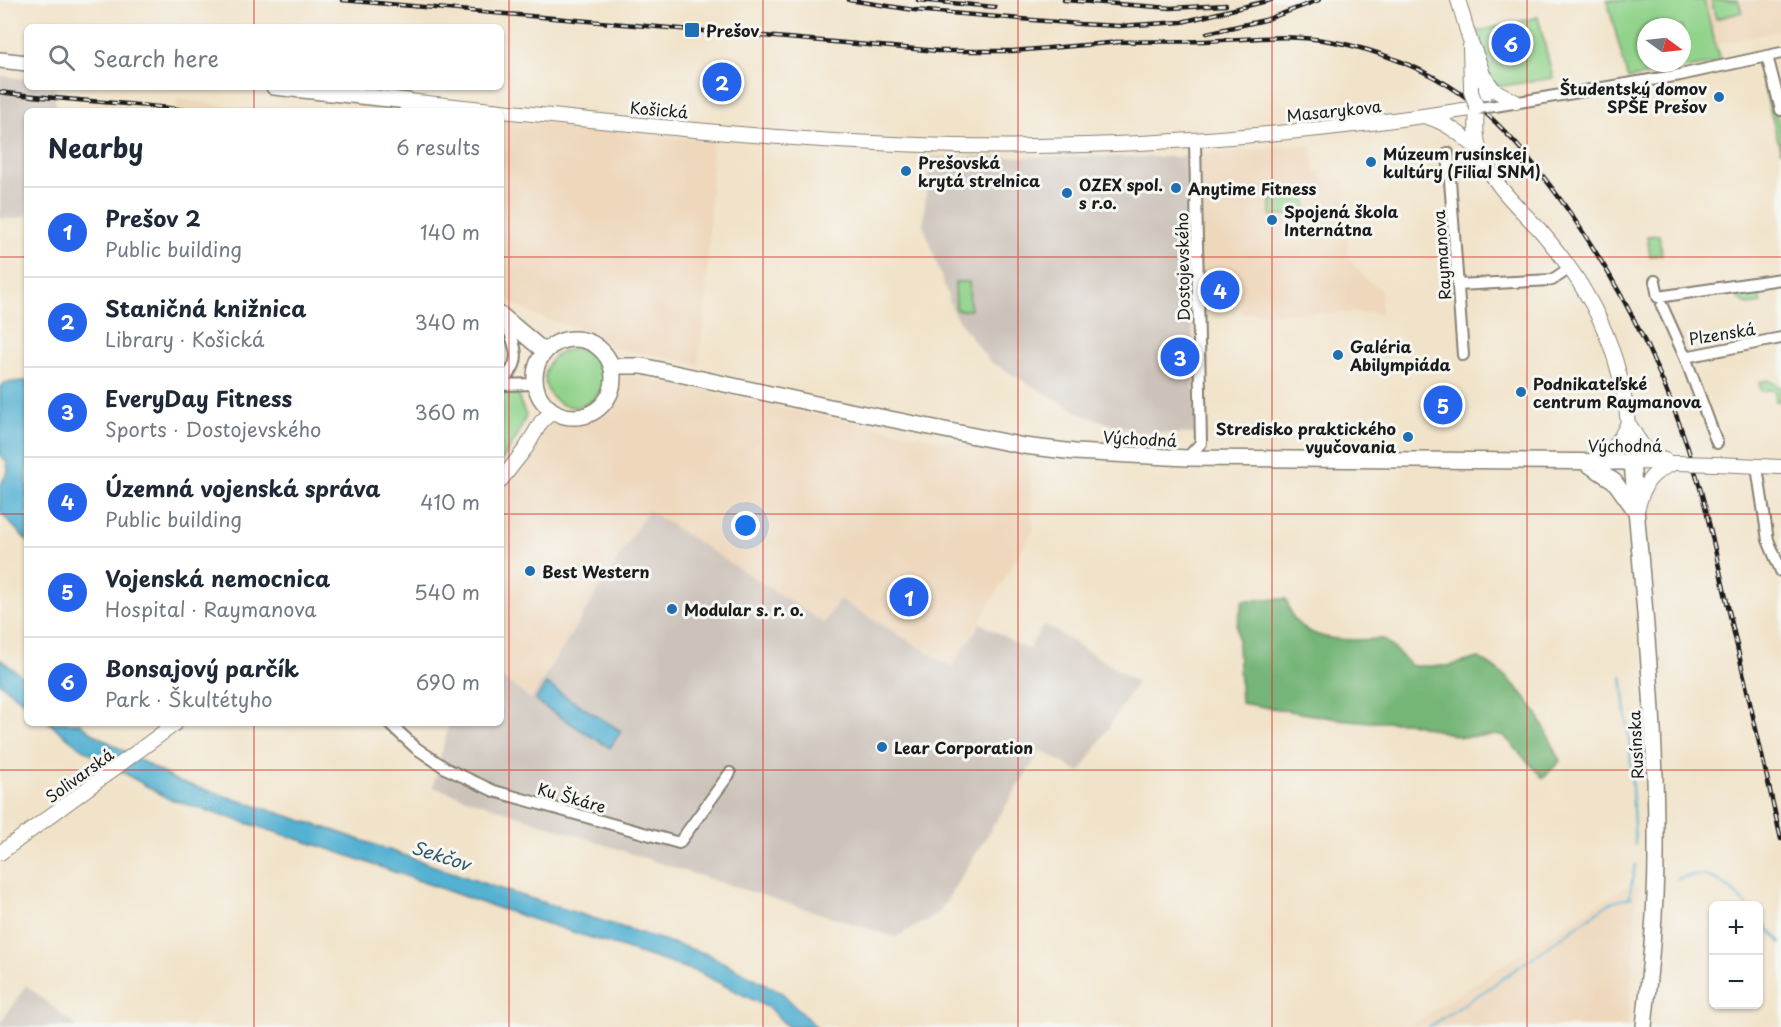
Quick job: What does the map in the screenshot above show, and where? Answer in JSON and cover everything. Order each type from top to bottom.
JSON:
[{"type":"main road","points":[[0,60],[24,63]]},
{"type":"main road","name":"Košická","points":[[302,90],[349,95],[407,106]]},
{"type":"main road","points":[[349,95],[374,108]]},
{"type":"main road","points":[[504,318],[545,352]]},
{"type":"main road","points":[[578,338],[590,341],[607,356],[612,366],[614,378],[611,391],[596,411],[586,416],[563,416],[553,411],[538,394],[535,372],[539,361],[554,344],[566,339],[578,338]]},
{"type":"main road","name":"Východná","points":[[612,366],[642,366],[1024,446],[1075,452],[1186,458],[1632,462]]},
{"type":"main road","name":"Rusínska","points":[[1632,462],[1648,657],[1656,809],[1655,903],[1644,1027]]},
{"type":"main road","points":[[1586,463],[1617,484],[1637,512]]},
{"type":"street","points":[[1458,0],[1469,38],[1482,65],[1484,76],[1478,145],[1499,186],[1570,268],[1599,319],[1612,349],[1621,380],[1632,462]]},
{"type":"street","points":[[1469,38],[1471,92],[1480,102]]},
{"type":"street","name":"Masarykova","points":[[885,143],[993,146],[1195,141],[1425,117],[1480,102],[1495,106],[1680,75],[1781,53]]},
{"type":"street","points":[[1767,56],[1781,110]]},
{"type":"street","points":[[1484,76],[1494,90],[1516,102]]},
{"type":"street","name":"Košická","points":[[407,106],[473,108]]},
{"type":"street","points":[[449,108],[455,106]]},
{"type":"street","name":"Košická","points":[[504,111],[802,139],[885,143]]},
{"type":"street","points":[[1425,117],[1439,120],[1478,145]]},
{"type":"street","name":"Dostojevského","points":[[1195,141],[1201,443]]},
{"type":"street","name":"Raymanova","points":[[1448,153],[1463,355]]},
{"type":"street","points":[[1458,285],[1552,280],[1570,268]]},
{"type":"street","points":[[1660,302],[1781,279]]},
{"type":"street","name":"Plzenská","points":[[1655,281],[1660,302],[1685,357],[1781,338]]},
{"type":"street","points":[[504,321],[516,349],[513,368],[504,379]]},
{"type":"street","points":[[1685,357],[1717,443]]},
{"type":"street","points":[[504,383],[535,384]]},
{"type":"street","points":[[504,476],[526,448],[541,422],[553,411]]},
{"type":"street","points":[[1586,463],[1606,455],[1613,449],[1628,423]]},
{"type":"street","points":[[1628,423],[1638,440],[1652,455],[1670,463]]},
{"type":"street","points":[[1186,458],[1201,443],[1215,458]]},
{"type":"street","name":"Východná","points":[[1632,462],[1781,467]]},
{"type":"street","points":[[1637,512],[1644,486],[1659,470],[1670,463]]},
{"type":"street","points":[[1757,467],[1768,540],[1781,572]]},
{"type":"street","name":"Solivarská","points":[[0,853],[172,726]]},
{"type":"street","name":"Ku Škáre","points":[[392,726],[416,748],[447,769],[494,791],[679,843],[730,773]]},
{"type":"shaded area","points":[[1704,0],[1781,0],[1781,30],[1715,45]]},
{"type":"shaded area","points":[[0,76],[24,79],[24,90],[54,90],[57,108],[24,108],[24,217],[0,218]]},
{"type":"shaded area","points":[[177,99],[240,108],[176,108]]},
{"type":"shaded area","points":[[504,119],[713,140],[706,304],[698,365],[609,346],[596,335],[537,316],[504,296]]},
{"type":"shaded area","name":"Spojená škola Internátna","points":[[1312,145],[1314,172],[1321,171],[1322,181],[1345,179],[1348,258],[1365,278],[1381,290],[1381,313],[1240,313],[1240,279],[1198,280],[1195,154]]},
{"type":"shaded area","points":[[930,157],[1186,157],[1196,434],[1136,432],[1083,415],[989,361],[954,314],[923,224]]},
{"type":"shaded area","points":[[622,373],[909,434],[1028,456],[1033,530],[952,668],[839,599],[824,623],[648,510],[531,699],[504,679],[504,475],[554,421]]},
{"type":"shaded area","points":[[648,510],[824,623],[839,599],[952,667],[980,623],[1028,650],[1044,624],[1137,682],[1080,773],[1041,750],[938,914],[896,937],[671,867],[433,787],[448,726],[504,726],[504,679],[531,699]]},
{"type":"shaded area","points":[[1638,885],[1628,1027],[1408,1027],[1624,887]]},
{"type":"shaded area","points":[[26,985],[77,1027],[0,1027]]},
{"type":"green space","points":[[1607,0],[1704,0],[1720,62],[1691,67],[1691,18],[1637,18],[1637,72],[1666,72],[1628,79]]},
{"type":"green space","points":[[1711,0],[1738,0],[1742,12],[1716,19]]},
{"type":"green space","points":[[1538,17],[1553,78],[1503,86],[1495,85],[1485,69],[1475,32]]},
{"type":"green space","points":[[1768,82],[1781,131],[1781,152],[1763,83]]},
{"type":"green space","points":[[1305,197],[1307,213],[1271,216],[1271,200]]},
{"type":"green space","points":[[1659,235],[1662,255],[1650,256],[1647,236]]},
{"type":"green space","points":[[955,282],[969,282],[970,310],[956,310]]},
{"type":"green space","points":[[1759,291],[1761,303],[1748,305],[1738,298],[1738,293]]},
{"type":"green space","points":[[568,349],[580,349],[595,357],[603,372],[603,384],[595,399],[580,407],[568,407],[553,399],[545,384],[545,372],[553,357]]},
{"type":"green space","points":[[1769,380],[1781,388],[1781,401],[1776,401],[1775,393],[1771,390],[1761,391],[1759,382]]},
{"type":"green space","points":[[504,392],[519,394],[526,416],[517,437],[504,457]]},
{"type":"green space","points":[[1286,599],[1295,620],[1303,628],[1324,637],[1337,639],[1384,639],[1412,666],[1448,666],[1479,658],[1508,679],[1529,702],[1560,761],[1543,778],[1503,735],[1461,737],[1407,722],[1337,719],[1241,703],[1237,625],[1243,600]]},
{"type":"water","points":[[24,381],[24,538],[0,512],[0,486],[8,471],[7,462],[0,455],[0,387],[5,383]]},
{"type":"water","points":[[0,659],[24,678],[24,703],[0,683]]},
{"type":"water","points":[[546,684],[621,731],[610,748],[535,701]]},
{"type":"water","points":[[53,726],[84,726],[175,780],[335,831],[491,886],[707,954],[781,992],[816,1027],[788,1027],[769,1008],[698,972],[485,904],[329,849],[167,798],[81,748]]},
{"type":"waterway","points":[[1622,676],[1630,749],[1635,845]]},
{"type":"waterway","points":[[1629,898],[1635,865]]},
{"type":"waterway","points":[[1677,879],[1699,875],[1708,877],[1724,884],[1742,901]]},
{"type":"waterway","points":[[1429,1027],[1610,903],[1632,897]]},
{"type":"waterway","points":[[1763,923],[1781,943]]},
{"type":"railway","points":[[342,0],[938,51],[1013,51],[1121,42]]},
{"type":"railway","points":[[849,0],[914,10],[1119,26],[1182,22],[1271,0]]},
{"type":"railway","points":[[918,0],[995,7]]},
{"type":"railway","points":[[1064,0],[1171,8],[1226,5]]},
{"type":"railway","points":[[1207,33],[1265,20],[1319,0]]},
{"type":"railway","points":[[1114,42],[1294,37],[1349,45],[1399,61],[1447,85],[1498,124],[1528,157],[1580,228],[1626,304],[1664,384],[1680,426],[1706,510],[1781,839]]},
{"type":"railway","points":[[0,92],[164,108]]},
{"type":"place","name":"Prešov","points":[[692,30]]},
{"type":"place","name":"Bonsajový parčík","points":[[1511,43]]},
{"type":"place","name":"Staničná knižnica","points":[[722,82]]},
{"type":"place","name":"Študentský domov SPŠE Prešov","points":[[1719,97]]},
{"type":"place","name":"Múzeum rusínskej kultúry (Filial SNM)","points":[[1371,162]]},
{"type":"place","name":"Prešovská krytá strelnica","points":[[906,171]]},
{"type":"place","name":"Anytime Fitness","points":[[1176,188]]},
{"type":"place","name":"OZEX spol. s r.o.","points":[[1067,193]]},
{"type":"place","name":"Spojená škola Internátna","points":[[1272,220]]},
{"type":"place","name":"Územná vojenská správa","points":[[1220,290]]},
{"type":"place","name":"Galéria Abilympiáda","points":[[1338,355]]},
{"type":"place","name":"EveryDay Fitness","points":[[1180,357]]},
{"type":"place","name":"Podnikateľské centrum Raymanova","points":[[1521,392]]},
{"type":"place","name":"Vojenská nemocnica","points":[[1443,405]]},
{"type":"place","name":"Stredisko praktického vyučovania","points":[[1408,437]]},
{"type":"place","name":"Best Western","points":[[530,571]]},
{"type":"place","name":"Prešov 2","points":[[909,597]]},
{"type":"place","name":"Modular s. r. o.","points":[[672,609]]},
{"type":"place","name":"Lear Corporation","points":[[882,747]]},
{"type":"water label","name":"Sekčov","points":[[441,855]]}]
